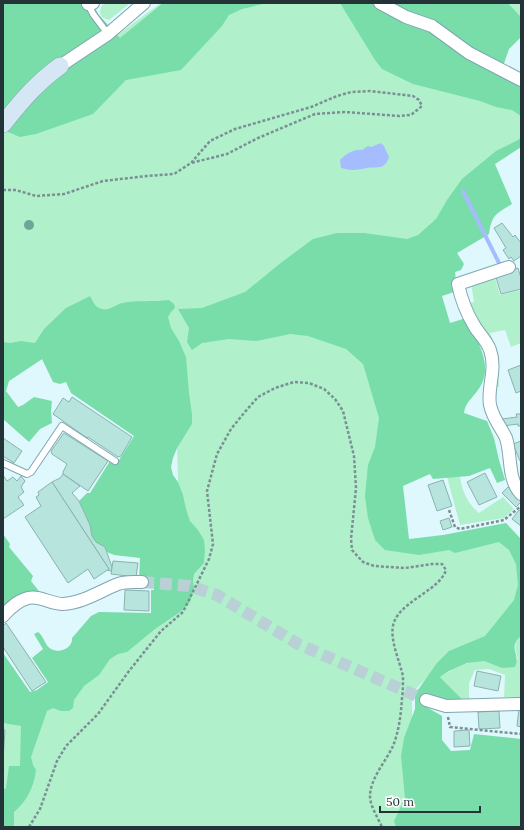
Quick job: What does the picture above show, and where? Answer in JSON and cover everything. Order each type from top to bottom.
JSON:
[{"type":"street","points":[[3,124],[29,92],[45,77],[108,34],[144,3]]},
{"type":"street","points":[[380,3],[406,17],[432,26],[469,53],[521,80]]},
{"type":"street","points":[[509,267],[458,284],[465,308],[490,350],[494,368],[490,404],[496,422],[506,438],[514,481],[521,494]]},
{"type":"street","points":[[3,616],[19,602],[28,598],[37,597],[64,604],[89,597],[119,583],[142,582]]},
{"type":"street","points":[[426,700],[446,706],[521,704]]},
{"type":"lane","points":[[90,3],[93,14],[108,34]]},
{"type":"lane","points":[[3,463],[26,474],[31,472],[62,426],[115,461]]},
{"type":"path","points":[[3,190],[16,190],[36,196],[64,194],[103,181],[174,174],[191,163],[210,141],[235,129],[311,107],[351,92],[370,90],[413,96],[419,100],[422,106],[411,115],[399,116],[345,112],[315,114],[258,138],[227,154],[191,163]]},
{"type":"path","points":[[29,827],[40,809],[58,762],[66,746],[98,714],[129,671],[161,631],[183,612],[199,581],[209,559],[213,544],[207,491],[217,454],[231,429],[258,397],[275,388],[294,382],[309,383],[324,389],[335,399],[343,412],[354,456],[356,488],[353,509],[352,550],[363,562],[374,566],[405,568],[442,564],[446,570],[440,580],[404,609],[396,618],[393,628],[393,638],[402,676],[402,708],[394,744],[376,776],[370,797],[382,827]]},
{"type":"path","points":[[449,510],[455,527],[460,528],[504,520],[521,505]]},
{"type":"path","points":[[446,706],[450,726],[521,734]]},
{"type":"green space","points":[[3,3],[105,44],[161,3],[373,3],[521,101],[521,147],[484,171],[467,192],[489,234],[457,253],[407,292],[385,550],[505,535],[521,551],[521,611],[499,639],[437,667],[412,693],[412,723],[439,827],[3,827],[3,699],[59,685],[170,604],[178,482],[177,448],[45,357],[9,381],[3,377]]},
{"type":"green space","points":[[3,3],[93,3],[98,14],[120,38],[163,3],[267,3],[242,9],[229,15],[222,26],[181,70],[126,80],[93,114],[36,134],[20,137],[3,130]]},
{"type":"green space","points":[[110,3],[129,3],[109,20],[101,15],[100,10],[102,5]]},
{"type":"green space","points":[[340,3],[508,3],[521,17],[521,37],[509,49],[502,69],[521,82],[521,116],[512,110],[413,84],[382,69]]},
{"type":"green space","points":[[508,3],[521,3],[521,17]]},
{"type":"green space","points":[[521,137],[521,147],[495,164],[512,204],[493,218],[489,234],[457,253],[464,264],[461,270],[455,272],[457,291],[442,296],[450,323],[466,318],[479,343],[484,361],[484,378],[480,387],[466,406],[464,413],[487,421],[494,438],[505,480],[497,483],[490,468],[469,476],[433,479],[430,474],[403,486],[409,539],[443,535],[506,523],[521,539],[521,636],[515,644],[515,667],[502,668],[484,661],[467,663],[440,677],[463,700],[445,702],[428,695],[423,705],[442,716],[442,740],[451,751],[470,750],[474,734],[521,739],[521,827],[396,827],[394,821],[405,798],[401,756],[404,738],[415,709],[415,694],[437,663],[449,651],[485,636],[514,600],[518,585],[516,564],[509,550],[499,542],[455,553],[449,550],[419,555],[385,550],[375,540],[368,518],[365,496],[368,465],[375,447],[379,418],[363,364],[346,349],[308,336],[290,334],[257,341],[229,339],[202,343],[192,350],[187,342],[189,328],[178,309],[202,308],[245,292],[313,239],[337,233],[364,233],[407,239],[418,235],[436,219],[462,179],[496,151]]},
{"type":"green space","points":[[494,275],[500,295],[521,290],[521,343],[511,347],[505,330],[490,333],[497,352],[499,387],[493,386],[495,367],[465,304],[474,302],[471,282]]},
{"type":"green space","points":[[90,296],[96,306],[105,309],[110,309],[122,303],[134,302],[169,300],[174,304],[175,308],[168,317],[171,328],[186,357],[192,424],[177,448],[171,467],[173,475],[178,482],[183,495],[190,521],[204,540],[204,563],[194,574],[194,589],[190,602],[180,612],[155,629],[127,652],[118,654],[110,659],[99,675],[84,686],[74,700],[73,708],[69,711],[61,711],[53,708],[47,711],[31,757],[36,770],[32,788],[23,803],[14,812],[14,825],[12,827],[3,827],[3,790],[6,788],[9,766],[20,766],[21,726],[3,723],[3,653],[30,692],[37,690],[48,682],[32,658],[43,649],[34,634],[38,632],[49,648],[58,651],[68,647],[72,642],[72,638],[91,616],[99,612],[151,613],[151,590],[154,590],[153,582],[139,580],[140,558],[114,555],[107,552],[105,547],[96,542],[92,536],[90,525],[79,501],[87,493],[90,493],[110,461],[116,465],[134,436],[71,393],[66,382],[60,384],[53,382],[42,359],[9,381],[6,391],[18,407],[34,397],[52,401],[52,423],[40,429],[29,442],[3,419],[3,342],[10,343],[21,341],[35,343],[44,329],[66,308]]},
{"type":"green space","points":[[447,477],[460,477],[466,497],[479,513],[503,497],[514,509],[504,518],[460,525]]},
{"type":"green space","points":[[3,534],[10,544],[9,547],[33,576],[31,581],[42,595],[3,609]]},
{"type":"green space","points":[[521,636],[521,697],[504,697],[505,675],[489,669],[475,670],[469,683],[469,699],[463,700],[440,677],[461,666],[479,661],[491,663],[502,668],[518,659],[515,647]]},
{"type":"water","points":[[381,143],[389,157],[383,166],[354,170],[341,168],[340,160],[347,154]]},
{"type":"building","points":[[502,223],[513,237],[515,235],[521,243],[521,256],[514,261],[511,257],[509,259],[503,250],[506,248],[494,228]]},
{"type":"building","points":[[518,268],[521,278],[521,289],[501,294],[495,274]]},
{"type":"building","points":[[521,365],[521,391],[516,393],[508,370]]},
{"type":"building","points":[[72,397],[132,437],[121,456],[118,457],[88,437],[87,438],[53,414],[63,398],[69,402]]},
{"type":"building","points":[[516,414],[521,414],[521,426],[518,426],[518,424],[503,426],[502,419],[517,417]]},
{"type":"building","points":[[64,433],[108,461],[88,491],[63,474],[67,464],[52,454],[51,451]]},
{"type":"building","points":[[3,438],[22,451],[14,463],[3,456]]},
{"type":"building","points":[[521,441],[521,460],[520,461],[513,444]]},
{"type":"building","points":[[485,473],[497,497],[479,505],[467,482]]},
{"type":"building","points":[[63,474],[80,486],[72,493],[79,501],[90,525],[92,536],[96,542],[105,547],[112,567],[111,571],[107,570],[109,569],[52,482],[60,478]]},
{"type":"building","points":[[3,475],[7,481],[13,477],[17,481],[21,476],[25,481],[21,487],[24,492],[18,497],[24,505],[3,519]]},
{"type":"building","points":[[443,480],[452,506],[437,511],[428,485]]},
{"type":"building","points":[[52,482],[109,569],[94,579],[88,569],[68,583],[25,517],[41,506],[36,497],[39,495],[38,492]]},
{"type":"building","points":[[508,487],[521,501],[516,507],[502,493]]},
{"type":"building","points":[[519,510],[521,511],[521,526],[512,519]]},
{"type":"building","points":[[449,518],[452,527],[443,530],[440,521]]},
{"type":"building","points":[[113,561],[138,563],[136,577],[111,574]]},
{"type":"building","points":[[125,590],[149,591],[149,611],[124,610]]},
{"type":"building","points":[[6,623],[46,682],[32,691],[3,647],[3,626]]},
{"type":"building","points":[[477,671],[501,676],[498,691],[474,686]]},
{"type":"building","points":[[519,708],[521,708],[521,727],[517,726]]},
{"type":"building","points":[[499,711],[500,728],[479,729],[478,712]]},
{"type":"building","points":[[3,730],[5,730],[3,760]]},
{"type":"building","points":[[469,730],[470,746],[454,747],[454,731]]},
{"type":"waterway","points":[[463,191],[500,267]]},
{"type":"tunnel","points":[[142,582],[189,586],[217,595],[298,644],[426,700]]}]
